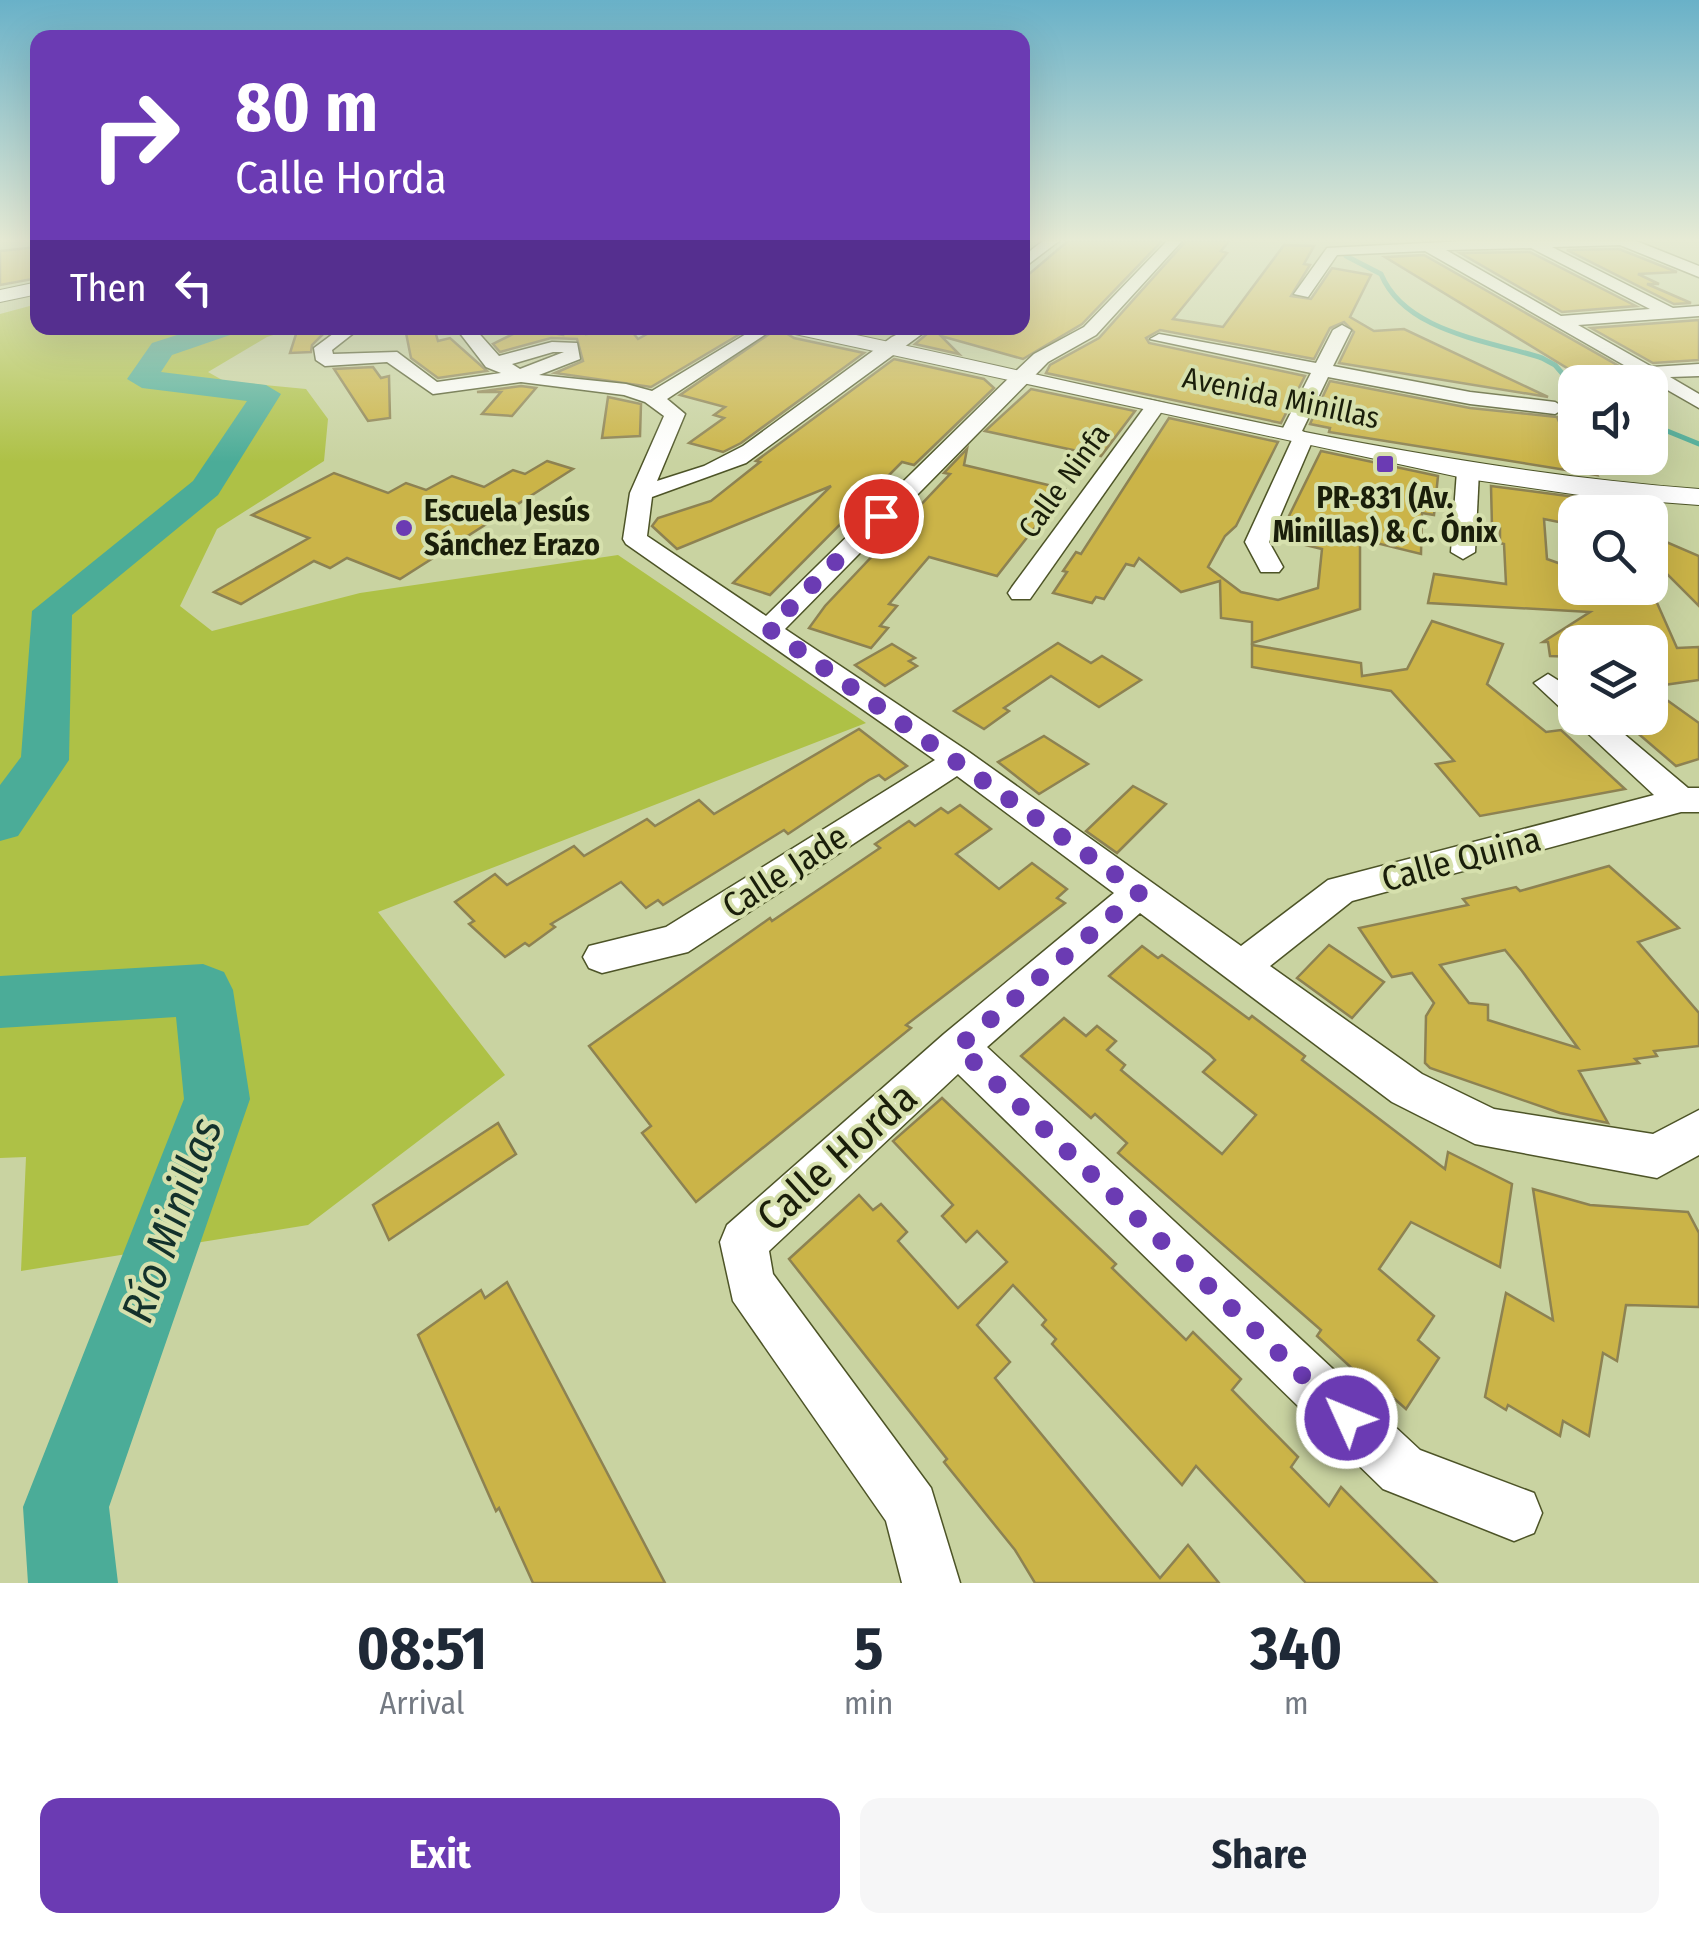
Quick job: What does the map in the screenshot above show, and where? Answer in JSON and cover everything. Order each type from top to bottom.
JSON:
[{"type":"street","points":[[769,629],[1040,358],[1090,332],[1106,315]]},
{"type":"street","points":[[1547,315],[1634,365]]},
{"type":"street","points":[[1558,321],[1644,315]]},
{"type":"street","points":[[1270,568],[1257,542],[1323,370],[1352,332],[1321,326]]},
{"type":"street","points":[[342,335],[323,348],[324,360],[391,356],[433,388],[505,370]]},
{"type":"street","points":[[468,335],[482,356],[505,370],[658,396],[675,414],[641,493],[634,540],[958,760],[1244,965],[1407,1088],[1490,1130],[1658,1156],[1699,1131]]},
{"type":"street","points":[[658,396],[756,335]]},
{"type":"street","name":"Avenida Minillas","points":[[830,335],[1468,471],[1695,500]]},
{"type":"street","points":[[641,493],[719,468],[751,452],[884,346],[907,335]]},
{"type":"street","points":[[1159,339],[1470,398],[1554,408]]},
{"type":"street","points":[[1668,372],[1699,370]]},
{"type":"street","points":[[1668,384],[1699,402]]},
{"type":"street","name":"Calle Ninfa","points":[[1021,593],[1156,404]]},
{"type":"street","points":[[1463,552],[1468,471]]},
{"type":"street","points":[[1548,682],[1558,691]]},
{"type":"street","points":[[1609,735],[1690,800]]},
{"type":"street","name":"Calle Jade","points":[[602,956],[675,941],[958,760]]},
{"type":"street","name":"Calle Quina","points":[[1244,965],[1341,890],[1690,800]]},
{"type":"street","name":"Calle Horda","points":[[931,1583],[911,1508],[750,1284],[744,1242],[958,1047],[1140,892]]},
{"type":"street","points":[[958,1047],[1402,1470],[1514,1512]]},
{"type":"green space","points":[[0,315],[30,315],[30,335],[273,335],[208,372],[224,381],[306,389],[328,419],[324,461],[217,529],[180,606],[212,631],[360,593],[618,555],[866,723],[378,912],[505,1075],[308,1225],[21,1271],[26,1157],[0,1158]]},
{"type":"building","points":[[1030,315],[1091,315],[1023,359],[941,336],[959,354],[915,344],[926,335],[1030,335]]},
{"type":"building","points":[[1120,315],[1176,315],[1173,319],[1223,327],[1232,315],[1351,315],[1374,331],[1404,329],[1548,397],[1339,363],[1354,332],[1344,322],[1330,328],[1314,359],[1160,330],[1146,338],[1149,343],[1305,376],[1281,423],[1046,373],[1050,365],[1099,338]]},
{"type":"building","points":[[1480,315],[1529,315],[1617,365],[1562,365]]},
{"type":"building","points":[[1699,320],[1699,360],[1653,363],[1591,328]]},
{"type":"building","points":[[296,335],[322,335],[311,352],[290,353]]},
{"type":"building","points":[[406,335],[436,335],[438,341],[450,338],[487,371],[438,378],[411,358]]},
{"type":"building","points":[[511,335],[635,335],[638,339],[645,335],[738,335],[651,387],[555,373],[583,361],[577,339],[551,338],[500,352],[493,344]]},
{"type":"building","points":[[768,335],[789,335],[864,353],[723,452],[689,443],[724,418],[714,415],[725,407],[680,395]]},
{"type":"building","points":[[894,359],[984,379],[994,388],[914,465],[902,462],[770,595],[733,583],[831,486],[677,549],[652,526],[658,518],[711,501],[760,462],[756,461]]},
{"type":"building","points":[[373,367],[381,378],[389,376],[390,418],[368,421],[334,369]]},
{"type":"building","points":[[1330,381],[1470,408],[1557,417],[1558,469],[1329,432],[1330,428],[1310,424]]},
{"type":"building","points":[[521,386],[536,388],[512,416],[482,414],[501,392],[477,392]]},
{"type":"building","points":[[1031,389],[1135,411],[1101,456],[985,431]]},
{"type":"building","points":[[608,397],[641,404],[640,436],[602,438]]},
{"type":"building","points":[[1169,418],[1278,442],[1236,526],[1225,536],[1208,567],[1241,592],[1278,600],[1318,588],[1322,549],[1285,540],[1290,525],[1287,520],[1321,451],[1438,476],[1434,515],[1422,513],[1421,554],[1360,539],[1360,609],[1252,643],[1252,622],[1221,618],[1220,581],[1181,592],[1139,558],[1134,566],[1126,564],[1104,599],[1096,597],[1092,603],[1053,593],[1067,572],[1063,571],[1076,552],[1081,554]]},
{"type":"building","points":[[967,449],[964,465],[1065,489],[997,576],[929,557],[889,604],[897,606],[880,626],[888,628],[871,648],[809,628],[825,606],[950,474],[944,473]]},
{"type":"building","points":[[547,461],[573,469],[400,579],[347,558],[330,568],[314,561],[241,604],[214,592],[309,538],[252,515],[334,473],[388,493],[406,483],[426,490],[452,476],[484,487],[513,470],[525,474]]},
{"type":"building","points":[[1491,486],[1560,495],[1558,522],[1544,519],[1547,559],[1558,563],[1558,605],[1658,605],[1667,625],[1570,625],[1590,612],[1428,603],[1434,574],[1506,584],[1504,544],[1500,543],[1500,528],[1492,527]]},
{"type":"building","points":[[1668,543],[1699,556],[1699,606],[1668,575]]},
{"type":"building","points":[[1432,621],[1503,644],[1487,684],[1546,732],[1558,730],[1558,735],[1566,735],[1625,789],[1480,816],[1436,764],[1454,761],[1391,691],[1252,667],[1252,645],[1361,663],[1362,676],[1407,669]]},
{"type":"building","points":[[1668,628],[1677,648],[1699,647],[1699,680],[1668,684]]},
{"type":"building","points":[[1558,632],[1558,656],[1550,656],[1548,642],[1543,642]]},
{"type":"building","points":[[1058,643],[1091,663],[1102,656],[1141,680],[1099,707],[1051,676],[1004,708],[1009,711],[984,729],[954,711]]},
{"type":"building","points":[[892,644],[915,658],[909,661],[917,666],[885,686],[855,665]]},
{"type":"building","points":[[1668,701],[1699,723],[1699,759],[1676,766],[1640,735],[1668,735]]},
{"type":"building","points":[[859,729],[907,766],[885,780],[879,775],[869,780],[788,834],[784,830],[663,905],[658,900],[646,908],[621,882],[551,924],[555,927],[529,946],[525,943],[505,957],[469,924],[474,921],[455,902],[495,874],[507,885],[574,846],[584,856],[647,819],[655,826],[699,800],[714,814]]},
{"type":"building","points":[[1044,736],[1088,764],[1039,794],[998,762]]},
{"type":"building","points":[[1133,786],[1166,804],[1117,853],[1086,831]]},
{"type":"building","points":[[960,805],[991,829],[956,854],[999,889],[1032,863],[1067,889],[1057,898],[1065,903],[906,1025],[911,1028],[696,1202],[642,1133],[651,1126],[589,1046],[770,918],[772,921],[880,848],[875,844],[909,821],[915,826],[941,808],[948,813]]},
{"type":"building","points":[[1609,866],[1679,928],[1638,942],[1699,1013],[1699,1046],[1654,1051],[1657,1056],[1635,1059],[1639,1063],[1579,1071],[1608,1123],[1560,1113],[1430,1068],[1425,1063],[1426,1016],[1434,1003],[1412,973],[1392,977],[1359,928],[1468,905],[1463,899],[1516,887],[1520,891]],"holes":[[[1505,950],[1578,1048],[1488,1020],[1488,1005],[1469,1003],[1440,965]]]},
{"type":"building","points":[[1329,945],[1384,982],[1352,1018],[1297,978]]},
{"type":"building","points":[[1142,946],[1158,958],[1162,955],[1249,1019],[1252,1016],[1305,1056],[1302,1060],[1445,1169],[1448,1152],[1512,1184],[1500,1267],[1411,1222],[1379,1269],[1434,1316],[1418,1340],[1439,1358],[1406,1409],[1388,1393],[1385,1399],[1317,1336],[1321,1330],[1118,1153],[1127,1143],[1095,1114],[1091,1118],[1021,1056],[1064,1018],[1086,1036],[1097,1026],[1116,1041],[1107,1050],[1125,1065],[1121,1070],[1222,1154],[1256,1115],[1203,1072],[1215,1060],[1210,1055],[1109,976]]},
{"type":"building","points":[[942,1098],[1116,1264],[1112,1268],[1186,1340],[1193,1332],[1241,1379],[1232,1390],[1298,1457],[1291,1467],[1329,1506],[1341,1487],[1437,1583],[1306,1583],[1196,1466],[1182,1485],[1052,1344],[1056,1339],[1042,1325],[1046,1320],[1013,1285],[977,1325],[1010,1362],[995,1378],[1160,1578],[1188,1545],[1219,1583],[1035,1583],[1015,1550],[944,1462],[947,1459],[789,1259],[859,1195],[873,1210],[881,1204],[907,1232],[898,1241],[958,1308],[1007,1262],[977,1231],[966,1242],[942,1216],[953,1205],[893,1141]]},
{"type":"building","points":[[498,1123],[516,1154],[389,1240],[373,1205]]},
{"type":"building","points":[[1533,1189],[1590,1205],[1688,1212],[1699,1233],[1699,1307],[1626,1305],[1617,1361],[1603,1353],[1589,1436],[1563,1421],[1560,1436],[1508,1405],[1506,1410],[1485,1397],[1506,1293],[1553,1320]]},
{"type":"building","points":[[507,1282],[665,1583],[533,1583],[499,1508],[496,1511],[418,1335],[481,1290],[485,1298]]},
{"type":"waterway","points":[[1418,315],[1450,331],[1542,358],[1558,368]]},
{"type":"waterway","name":"Río Minillas","points":[[0,822],[45,760],[52,611],[206,488],[266,394],[142,379],[162,349],[203,335]]},
{"type":"waterway","points":[[1668,431],[1699,444]]},
{"type":"waterway","name":"Río Minillas","points":[[0,1002],[203,990],[217,1099],[66,1507],[73,1583]]},
{"type":"place","name":"PR-831 (Av. Minillas) & C. Ónix","points":[[1385,464]]},
{"type":"place","name":"Escuela Jesús Sánchez Erazo","points":[[404,528]]},
{"type":"route","points":[[881,516],[769,629],[1140,892],[958,1047],[1347,1418]]}]
